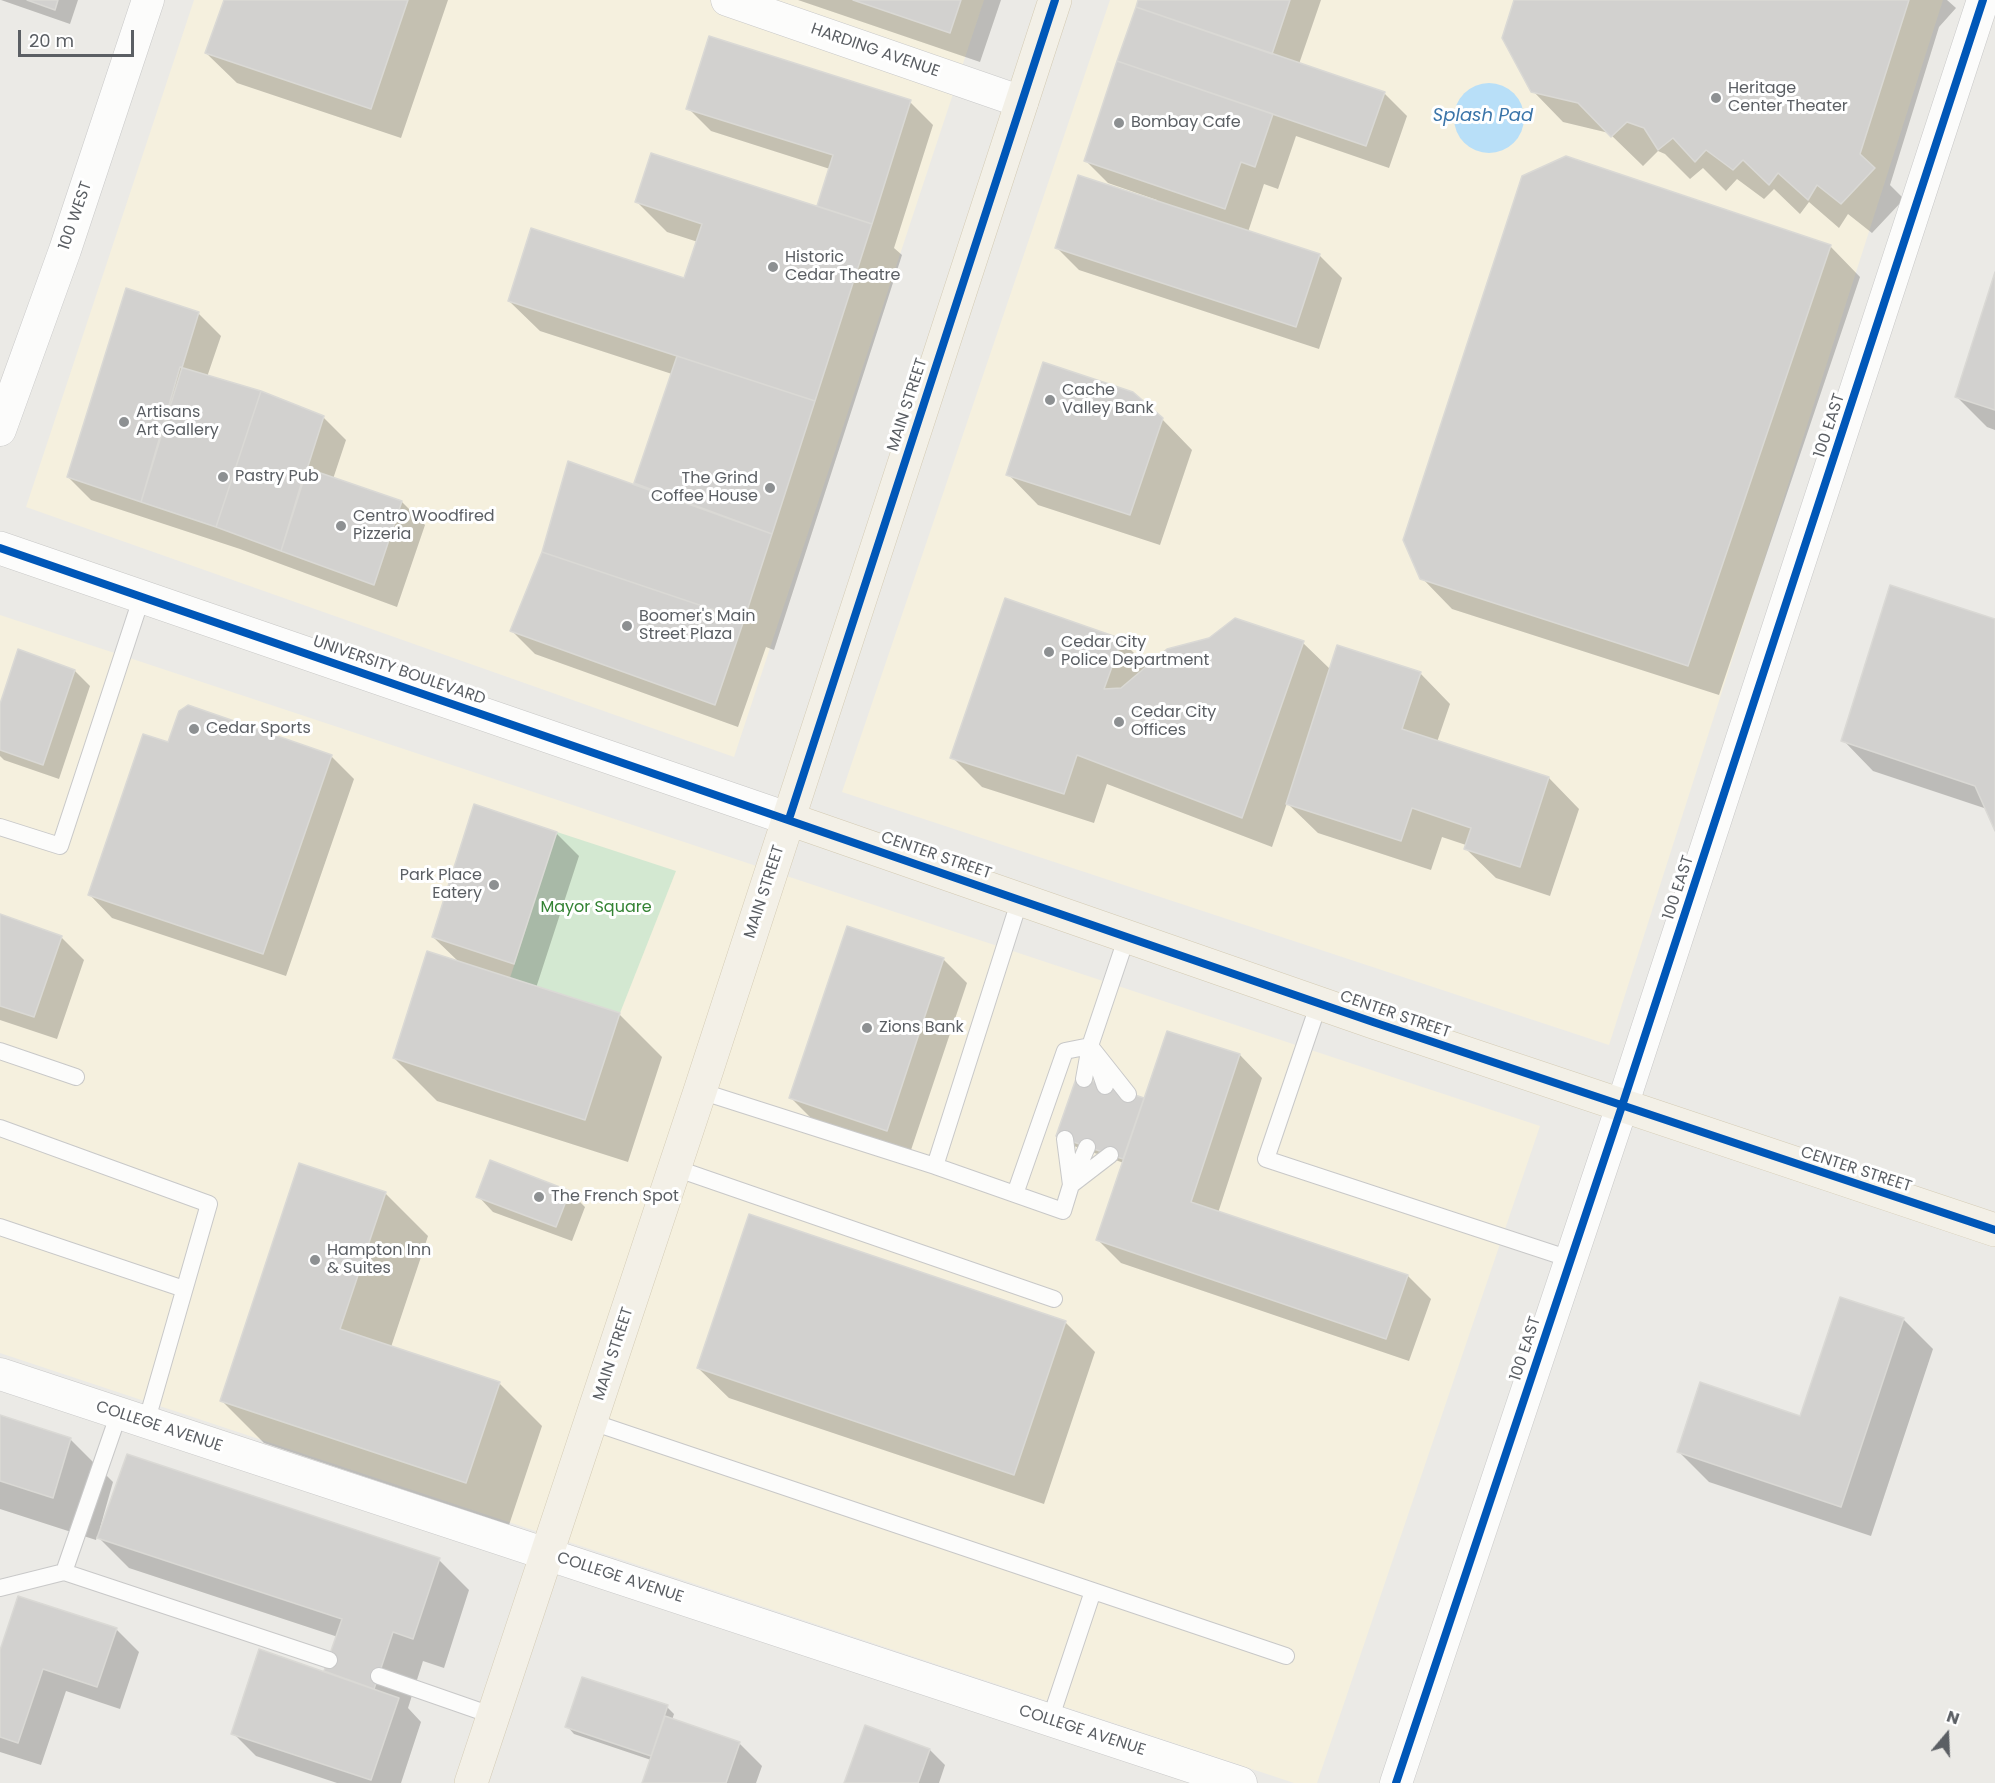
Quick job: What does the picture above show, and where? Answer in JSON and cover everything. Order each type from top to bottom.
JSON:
[{"type":"main road","name":"MAIN STREET","points":[[471,1783],[675,1168],[1055,0]]},
{"type":"main road","name":"UNIVERSITY BOULEVARD","points":[[0,548],[789,819]]},
{"type":"main road","name":"CENTER STREET","points":[[789,819],[1319,1003],[1995,1230]]},
{"type":"street","name":"100 WEST","points":[[0,430],[64,250],[148,0]]},
{"type":"street","name":"HARDING AVENUE","points":[[727,0],[1022,102]]},
{"type":"street","name":"100 EAST","points":[[1396,1783],[1622,1106],[1983,0]]},
{"type":"street","name":"COLLEGE AVENUE","points":[[0,1374],[1241,1783]]},
{"type":"lane","points":[[0,827],[60,846],[142,596]]},
{"type":"lane","points":[[935,1166],[1020,899]]},
{"type":"lane","points":[[1084,1078],[1090,1046],[1127,936]]},
{"type":"lane","points":[[1319,1003],[1266,1159],[1570,1259]]},
{"type":"lane","points":[[1090,1046],[1105,1086]]},
{"type":"lane","points":[[1090,1046],[1128,1094]]},
{"type":"lane","points":[[1015,1194],[1065,1051],[1090,1046]]},
{"type":"lane","points":[[0,1051],[76,1077]]},
{"type":"lane","points":[[700,1091],[935,1166],[1063,1211],[1087,1147]]},
{"type":"lane","points":[[0,1128],[209,1204],[184,1290],[132,1418],[64,1572]]},
{"type":"lane","points":[[1065,1139],[1071,1185]]},
{"type":"lane","points":[[1071,1185],[1110,1155]]},
{"type":"lane","points":[[675,1168],[1054,1299]]},
{"type":"lane","points":[[0,1227],[184,1290]]},
{"type":"lane","points":[[591,1422],[1286,1656]]},
{"type":"lane","points":[[0,1588],[64,1572],[329,1660]]},
{"type":"lane","points":[[1050,1720],[1093,1591]]},
{"type":"lane","points":[[379,1676],[494,1716]]},
{"type":"shaded area","points":[[194,0],[984,0],[734,757],[26,507]]},
{"type":"shaded area","points":[[1110,0],[1943,0],[1609,1045],[842,792]]},
{"type":"shaded area","points":[[0,615],[1540,1126],[1317,1783],[1294,1783],[0,1353]]},
{"type":"green space","name":"Mayor Square","points":[[557,832],[676,871],[620,1013],[510,978]]},
{"type":"water","name":"Splash Pad","points":[[1496,83],[1509,89],[1518,98],[1522,104],[1524,118],[1522,132],[1514,143],[1503,151],[1482,153],[1464,143],[1456,132],[1454,111],[1464,93],[1475,85]]},
{"type":"building","points":[[27,0],[58,0],[55,10]]},
{"type":"building","points":[[224,0],[408,0],[371,109],[205,53]]},
{"type":"building","points":[[853,0],[961,0],[950,33]]},
{"type":"building","points":[[1138,0],[1290,0],[1272,54],[1136,7]]},
{"type":"building","name":"Heritage Center Theater","points":[[1514,0],[1909,0],[1860,154],[1875,168],[1841,204],[1817,185],[1808,200],[1778,173],[1769,185],[1743,160],[1733,170],[1706,150],[1695,162],[1673,138],[1658,150],[1644,128],[1627,122],[1611,137],[1578,103],[1531,92],[1502,38]]},
{"type":"building","points":[[1136,7],[1385,92],[1366,146],[1117,61]]},
{"type":"building","points":[[709,36],[911,100],[872,224],[817,206],[833,155],[686,109]]},
{"type":"building","points":[[1117,61],[1273,114],[1255,167],[1241,162],[1225,209],[1084,161]]},
{"type":"building","name":"Historic Cedar Theatre","points":[[651,153],[872,224],[815,401],[508,301],[531,228],[684,278],[702,224],[635,202]]},
{"type":"building","points":[[1566,156],[1831,245],[1688,666],[1420,579],[1403,540],[1522,176]]},
{"type":"building","points":[[1078,175],[1320,254],[1296,327],[1055,248]]},
{"type":"building","points":[[1995,272],[1995,410],[1955,397]]},
{"type":"building","name":"Artisans Art Gallery","points":[[126,288],[199,312],[141,502],[67,477]]},
{"type":"building","points":[[677,356],[815,401],[772,534],[634,483]]},
{"type":"building","points":[[1043,362],[1133,392],[1163,418],[1130,515],[1006,475]]},
{"type":"building","points":[[180,367],[261,391],[216,527],[141,502]]},
{"type":"building","points":[[261,391],[324,416],[281,551],[216,527]]},
{"type":"building","points":[[568,461],[772,534],[744,620],[542,552]]},
{"type":"building","name":"Centro Woodfired Pizzeria","points":[[306,468],[402,501],[374,585],[281,551]]},
{"type":"building","name":"Boomer's Main Street Plaza","points":[[542,552],[744,620],[715,705],[510,631]]},
{"type":"building","points":[[1890,585],[1995,619],[1995,831],[1975,786],[1841,741]]},
{"type":"building","name":"Cedar City Offices","points":[[1005,598],[1122,639],[1104,689],[1121,688],[1167,649],[1209,638],[1235,618],[1304,641],[1242,818],[1077,755],[1064,794],[950,758]]},
{"type":"building","points":[[1337,645],[1421,672],[1402,729],[1549,777],[1520,867],[1464,849],[1471,828],[1412,808],[1401,841],[1286,804]]},
{"type":"building","points":[[18,649],[75,670],[43,765],[0,750],[0,704]]},
{"type":"building","points":[[188,705],[332,755],[263,954],[88,895],[143,734],[168,742],[179,711]]},
{"type":"building","name":"Park Place Eatery","points":[[474,804],[557,832],[514,964],[432,937]]},
{"type":"building","points":[[0,914],[62,936],[34,1017],[0,1006]]},
{"type":"building","name":"Zions Bank","points":[[847,926],[944,958],[887,1131],[789,1098]]},
{"type":"building","points":[[427,951],[620,1013],[585,1120],[393,1058]]},
{"type":"building","points":[[1167,1031],[1240,1054],[1191,1202],[1408,1275],[1386,1339],[1096,1240]]},
{"type":"building","points":[[1077,1076],[1144,1098],[1123,1159],[1056,1136]]},
{"type":"building","points":[[490,1160],[570,1191],[556,1227],[476,1197]]},
{"type":"building","name":"Hampton Inn & Suites","points":[[299,1163],[386,1192],[340,1329],[500,1382],[466,1483],[220,1401]]},
{"type":"building","points":[[749,1214],[1066,1321],[1014,1475],[697,1368]]},
{"type":"building","points":[[1840,1297],[1904,1318],[1841,1507],[1677,1452],[1700,1382],[1800,1416]]},
{"type":"building","points":[[0,1415],[71,1438],[53,1498],[0,1481]]},
{"type":"building","points":[[127,1454],[440,1558],[413,1639],[393,1632],[374,1689],[324,1671],[342,1619],[97,1538]]},
{"type":"building","points":[[18,1596],[117,1628],[97,1687],[43,1669],[18,1743],[0,1737],[0,1650]]},
{"type":"building","points":[[259,1649],[399,1698],[371,1780],[231,1734]]},
{"type":"building","points":[[582,1677],[668,1705],[651,1756],[565,1727]]},
{"type":"building","points":[[665,1716],[740,1742],[726,1783],[642,1783]]},
{"type":"building","points":[[865,1725],[930,1749],[918,1783],[844,1783]]},
{"type":"cycle path","points":[[789,819],[1055,0]]},
{"type":"cycle path","points":[[1396,1783],[1622,1106],[1983,0]]},
{"type":"cycle path","points":[[0,548],[1373,1022],[1995,1230]]},
{"type":"place","name":"Heritage Center Theater","points":[[1716,98]]},
{"type":"place","name":"Bombay Cafe","points":[[1119,123]]},
{"type":"place","name":"Historic Cedar Theatre","points":[[773,267]]},
{"type":"place","name":"Cache Valley Bank","points":[[1050,400]]},
{"type":"place","name":"Artisans Art Gallery","points":[[124,422]]},
{"type":"place","name":"Pastry Pub","points":[[223,477]]},
{"type":"place","name":"The Grind Coffee House","points":[[770,488]]},
{"type":"place","name":"Centro Woodfired Pizzeria","points":[[341,526]]},
{"type":"place","name":"Boomer's Main Street Plaza","points":[[627,626]]},
{"type":"place","name":"Cedar City Police Department","points":[[1049,652]]},
{"type":"place","name":"Cedar City Offices","points":[[1119,722]]},
{"type":"place","name":"Cedar Sports","points":[[194,729]]},
{"type":"place","name":"Park Place Eatery","points":[[494,885]]},
{"type":"place","name":"Zions Bank","points":[[867,1028]]},
{"type":"place","name":"The French Spot","points":[[539,1197]]},
{"type":"place","name":"Hampton Inn & Suites","points":[[315,1260]]}]
